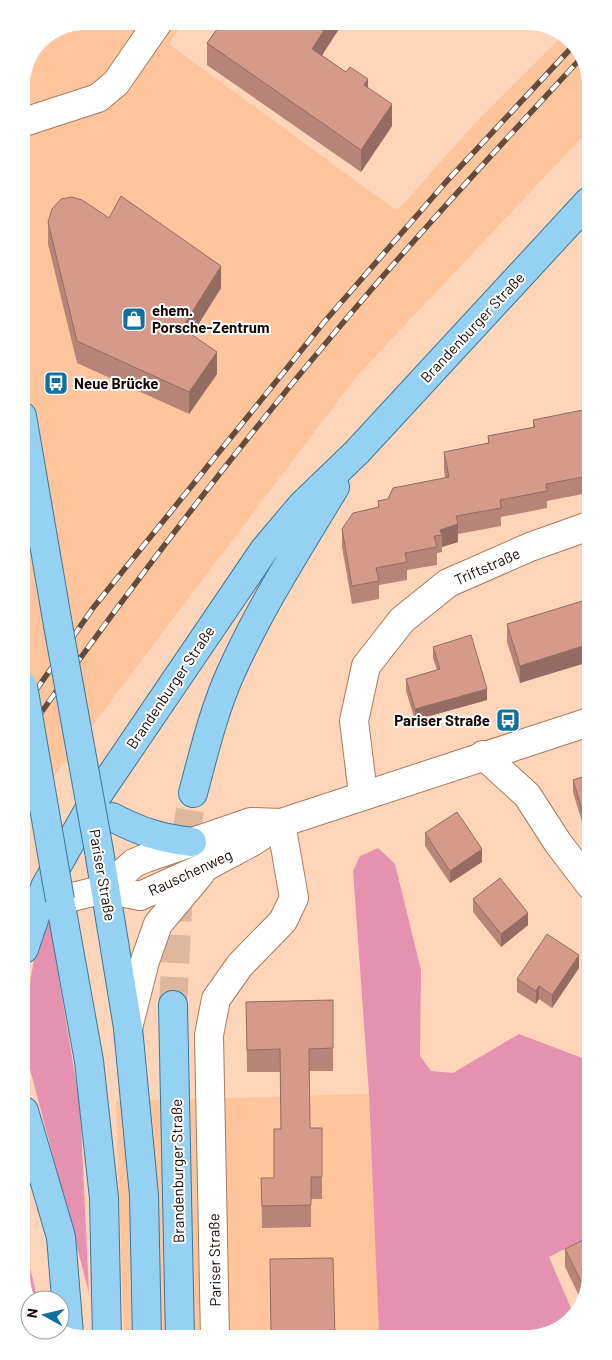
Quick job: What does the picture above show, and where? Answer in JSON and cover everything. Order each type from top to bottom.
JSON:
[{"type":"main road","name":"Brandenburger Straße","points":[[30,931],[45,887],[95,799],[264,550],[302,506],[357,452],[582,208]]},
{"type":"main road","name":"Brandenburger Straße","points":[[193,793],[210,730],[231,671],[263,608],[357,452]]},
{"type":"main road","name":"Pariser Straße","points":[[30,462],[86,786],[106,889],[128,1028],[144,1195],[147,1330]]},
{"type":"main road","points":[[30,726],[89,1061],[104,1198],[108,1330]]},
{"type":"main road","points":[[86,786],[112,816],[142,832],[159,838],[192,842]]},
{"type":"main road","name":"Brandenburger Straße","points":[[174,1005],[180,1330]]},
{"type":"main road","points":[[30,1131],[61,1237],[66,1290]]},
{"type":"street","points":[[30,121],[98,98],[116,83],[154,30]]},
{"type":"street","name":"Triftstraße","points":[[363,794],[354,721],[366,666],[402,620],[448,583],[530,547],[582,528]]},
{"type":"street","name":"Rauschenweg","points":[[106,889],[140,896],[210,865],[252,842],[281,823],[363,794],[582,724]]},
{"type":"street","points":[[483,755],[527,794],[558,843],[582,874]]},
{"type":"street","name":"Rauschenweg","points":[[106,889],[134,862],[251,822],[281,823]]},
{"type":"street","name":"Pariser Straße","points":[[215,1330],[209,1035],[216,999],[240,966],[283,921],[294,898],[281,823]]},
{"type":"street","points":[[128,1028],[145,961],[158,924],[180,896],[210,865]]},
{"type":"street","points":[[60,900],[106,889]]},
{"type":"shaded area","points":[[78,30],[178,30],[169,44],[397,211],[474,124],[558,40],[566,46],[576,61],[581,74],[582,137],[356,377],[30,808],[30,82],[36,61],[49,44],[58,37]]},
{"type":"shaded area","points":[[378,848],[395,864],[421,970],[420,1056],[431,1071],[453,1073],[519,1034],[582,1058],[582,1240],[549,1257],[571,1308],[560,1319],[545,1327],[534,1330],[379,1330],[369,1094],[353,871],[360,856]]},
{"type":"shaded area","points":[[49,918],[80,1106],[89,1293],[30,1069],[30,983],[35,953]]},
{"type":"shaded area","points":[[369,1094],[379,1330],[124,1330],[116,1101]]},
{"type":"shaded area","points":[[30,1268],[36,1290],[32,1290],[30,1282]]},
{"type":"building","points":[[216,30],[324,30],[312,49],[346,72],[350,67],[368,79],[364,85],[392,104],[361,150],[207,43]]},
{"type":"building","name":"ehem. Porsche-Zentrum","points":[[121,196],[221,266],[182,328],[217,352],[189,392],[77,341],[48,222],[52,209],[61,199],[72,197],[82,200],[109,218]]},
{"type":"building","points":[[582,410],[582,477],[546,484],[547,491],[500,500],[501,508],[456,516],[458,524],[440,530],[442,535],[434,536],[437,547],[405,553],[407,562],[376,568],[379,581],[352,586],[342,529],[353,513],[379,507],[378,501],[388,499],[393,488],[449,477],[444,452],[489,443],[488,436],[535,427],[533,420]]},
{"type":"building","points":[[582,601],[582,646],[520,666],[507,624]]},
{"type":"building","points":[[471,635],[487,689],[415,709],[406,679],[440,669],[433,647]]},
{"type":"building","points":[[582,777],[582,810],[573,780]]},
{"type":"building","points":[[457,812],[482,849],[450,871],[425,833]]},
{"type":"building","points":[[500,878],[528,913],[501,934],[473,899]]},
{"type":"building","points":[[547,934],[579,955],[552,995],[539,986],[536,991],[517,979]]},
{"type":"building","points":[[333,1000],[333,1048],[309,1049],[310,1128],[322,1128],[322,1177],[311,1177],[311,1205],[262,1206],[261,1178],[274,1178],[274,1129],[281,1129],[280,1049],[247,1050],[246,1002]]},
{"type":"building","points":[[582,1240],[582,1283],[565,1249]]},
{"type":"building","points":[[333,1258],[335,1330],[271,1330],[270,1259]]},
{"type":"tunnel","points":[[173,1005],[180,869],[193,793]]},
{"type":"railway","points":[[30,699],[93,608],[325,321],[446,182],[569,50]]},
{"type":"railway","points":[[30,728],[175,531],[295,380],[427,227],[577,63]]},
{"type":"place","name":"ehem. Porsche-Zentrum","points":[[134,319]]},
{"type":"place","name":"Neue Brücke","points":[[56,383]]},
{"type":"place","name":"Pariser Straße","points":[[508,720]]}]
